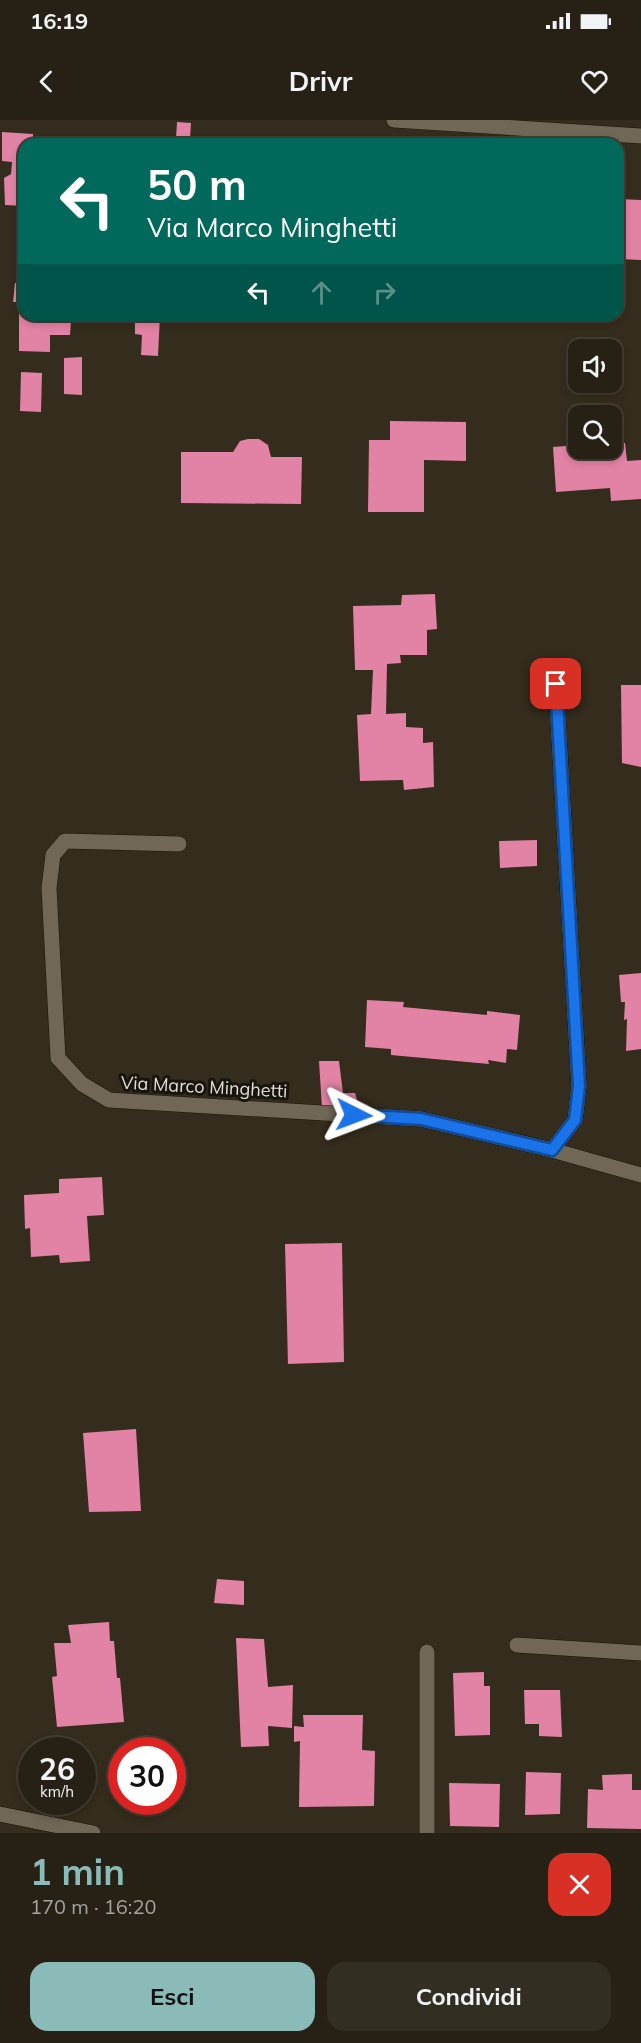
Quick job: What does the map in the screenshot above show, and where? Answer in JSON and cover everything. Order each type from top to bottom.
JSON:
[{"type":"street","points":[[394,120],[641,136]]},
{"type":"street","points":[[552,1150],[575,1120],[579,1086],[556,684]]},
{"type":"street","name":"Via Marco Minghetti","points":[[179,844],[65,841],[53,855],[49,888],[58,1058],[82,1084],[108,1100],[421,1119],[552,1150],[641,1175]]},
{"type":"street","points":[[517,1645],[641,1653]]},
{"type":"street","points":[[427,1652],[428,1833]]},
{"type":"street","points":[[0,1815],[93,1833]]},
{"type":"building","points":[[177,122],[191,123],[190,138],[176,138]]},
{"type":"building","points":[[2,132],[33,134],[33,138],[18,138],[18,206],[5,205],[4,178],[11,174],[12,162],[2,161]]},
{"type":"building","points":[[624,199],[641,200],[641,260],[624,259]]},
{"type":"building","points":[[15,283],[18,283],[18,302],[13,302]]},
{"type":"building","points":[[19,321],[71,321],[70,335],[50,335],[50,352],[19,351]]},
{"type":"building","points":[[135,321],[160,321],[158,356],[141,355],[142,335],[135,334]]},
{"type":"building","points":[[82,357],[82,395],[64,394],[64,358]]},
{"type":"building","points":[[21,372],[42,373],[41,412],[20,411]]},
{"type":"building","points":[[390,421],[466,422],[466,461],[424,460],[424,512],[368,512],[369,440],[390,440]]},
{"type":"building","points":[[259,439],[268,445],[271,457],[302,457],[301,504],[181,503],[181,452],[233,452],[240,441]]},
{"type":"building","points":[[622,443],[625,443],[627,461],[641,460],[641,499],[611,501],[610,488],[556,492],[553,447],[568,446],[568,459],[622,459]]},
{"type":"building","points":[[435,594],[437,629],[427,630],[427,655],[400,655],[401,663],[387,664],[386,714],[406,713],[406,727],[423,728],[423,743],[433,742],[434,787],[404,790],[403,780],[360,781],[357,715],[371,714],[373,670],[355,670],[353,606],[401,605],[402,595]]},
{"type":"building","points":[[621,685],[641,685],[641,767],[622,763]]},
{"type":"building","points":[[537,840],[537,866],[500,868],[499,841]]},
{"type":"building","points":[[641,973],[641,1049],[626,1051],[627,1019],[624,1020],[625,1002],[621,1002],[619,975]]},
{"type":"building","points":[[367,1000],[404,1002],[403,1007],[487,1015],[487,1011],[520,1015],[517,1050],[507,1049],[506,1063],[488,1060],[489,1064],[391,1055],[391,1049],[365,1047]]},
{"type":"building","points":[[319,1061],[339,1061],[343,1093],[355,1093],[359,1107],[322,1108]]},
{"type":"building","points":[[102,1177],[104,1215],[87,1216],[90,1261],[60,1263],[59,1255],[31,1257],[30,1228],[25,1229],[24,1195],[59,1193],[59,1179]]},
{"type":"building","points":[[342,1243],[344,1362],[288,1364],[285,1244]]},
{"type":"building","points":[[136,1429],[141,1511],[89,1512],[83,1433]]},
{"type":"building","points":[[217,1579],[244,1581],[244,1605],[214,1603]]},
{"type":"building","points":[[109,1622],[110,1641],[114,1641],[117,1678],[120,1678],[124,1722],[57,1727],[52,1677],[57,1676],[54,1643],[71,1643],[68,1625]]},
{"type":"building","points":[[236,1638],[264,1639],[268,1687],[293,1685],[292,1728],[268,1726],[269,1746],[241,1747]]},
{"type":"building","points":[[484,1672],[484,1686],[490,1686],[490,1735],[455,1736],[453,1673]]},
{"type":"building","points":[[524,1690],[560,1690],[562,1737],[539,1736],[539,1724],[525,1724]]},
{"type":"building","points":[[303,1715],[363,1715],[362,1750],[375,1751],[374,1806],[299,1807],[300,1741],[294,1742],[294,1726],[304,1727]]},
{"type":"building","points":[[526,1772],[561,1773],[560,1814],[525,1815]]},
{"type":"building","points":[[632,1774],[632,1790],[641,1790],[641,1829],[587,1828],[588,1789],[603,1790],[602,1775]]},
{"type":"building","points":[[449,1783],[500,1784],[499,1827],[450,1826]]},
{"type":"route","points":[[354,1115],[421,1119],[552,1150],[575,1120],[579,1086],[556,684]]}]
